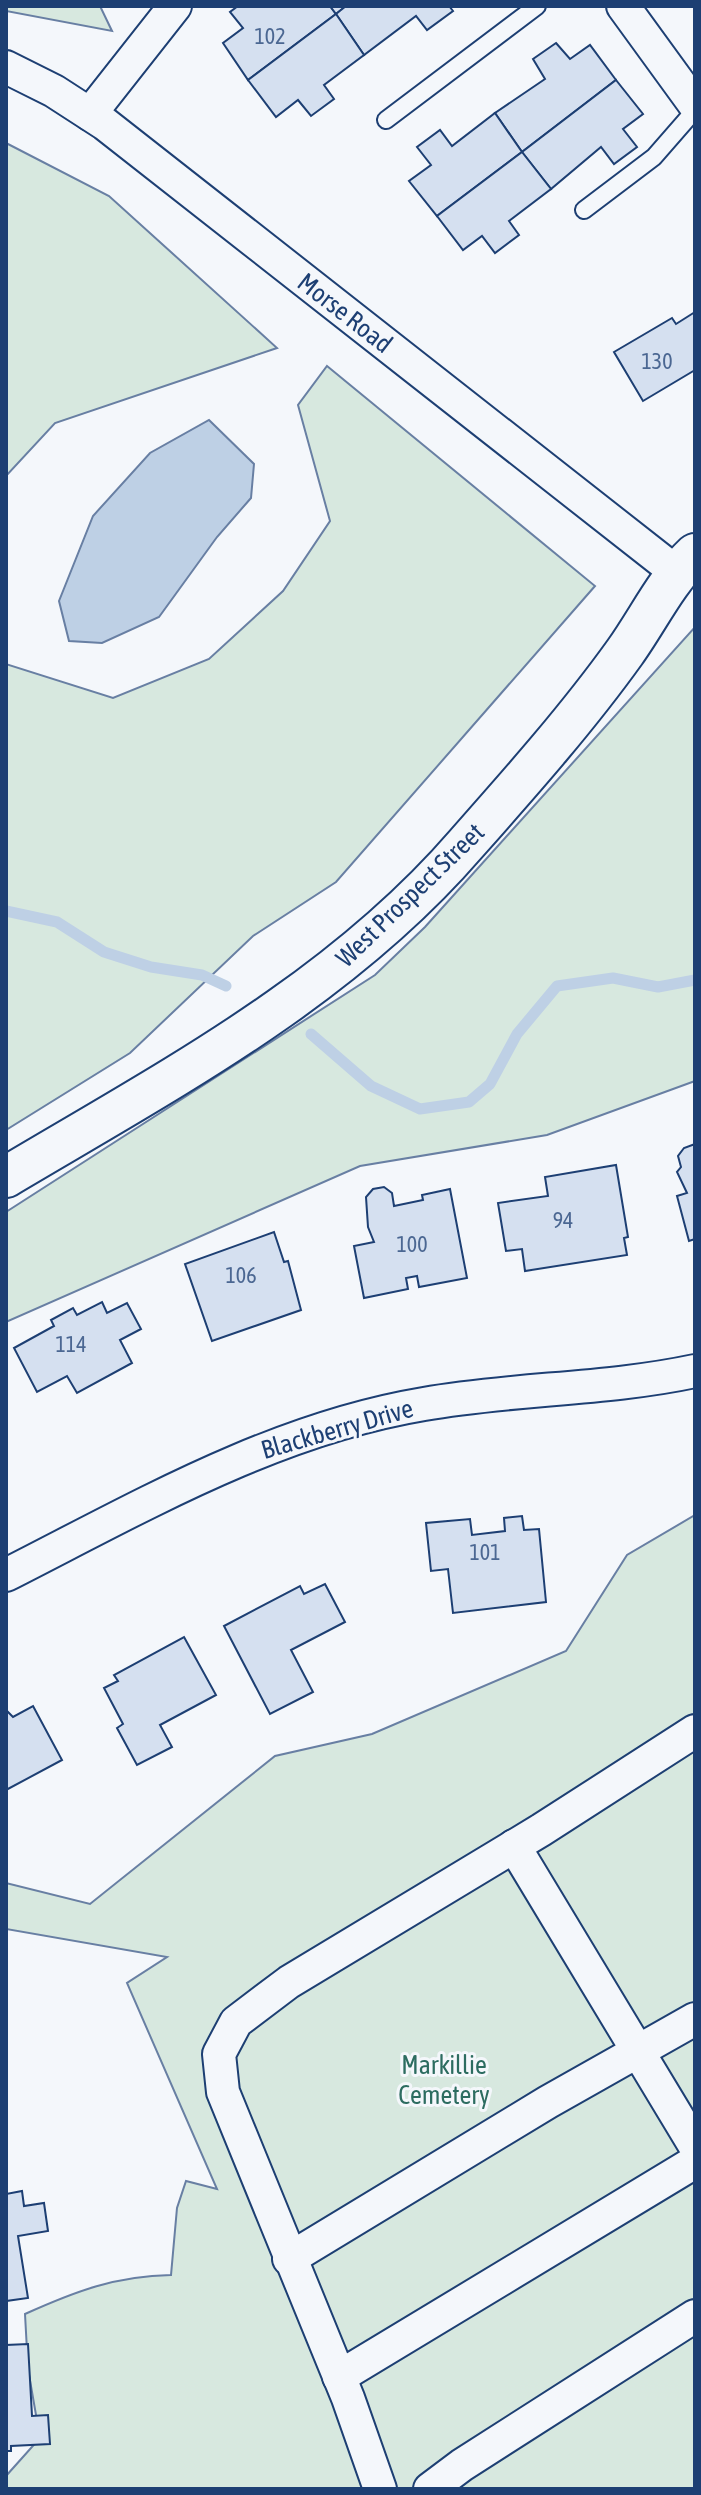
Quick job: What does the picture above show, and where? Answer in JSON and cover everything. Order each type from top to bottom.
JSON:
[{"type":"street","points":[[90,114],[175,6]]},
{"type":"street","points":[[623,6],[695,108]]},
{"type":"street","name":"Morse Road","points":[[6,67],[54,91],[90,114],[686,563]]},
{"type":"street","name":"West Prospect Street","points":[[6,1177],[220,1049],[325,977],[376,935],[464,847],[613,667],[686,563]]},
{"type":"street","name":"Blackberry Drive","points":[[6,1575],[180,1487],[279,1442],[424,1404],[641,1383],[695,1371]]},
{"type":"street","points":[[380,2489],[339,2377],[223,2092],[219,2054],[236,2022],[289,1982],[514,1846],[695,1731]]},
{"type":"street","points":[[514,1846],[695,2146]]},
{"type":"street","points":[[289,2259],[548,2102],[695,2019]]},
{"type":"street","points":[[339,2377],[695,2162]]},
{"type":"street","points":[[430,2489],[462,2465],[695,2316]]},
{"type":"lane","points":[[386,120],[537,6]]},
{"type":"lane","points":[[584,210],[654,157],[695,108]]},
{"type":"green space","points":[[6,6],[100,6],[112,31],[6,11]]},
{"type":"green space","points":[[6,143],[109,196],[277,348],[55,423],[6,476]]},
{"type":"green space","points":[[327,366],[595,586],[336,882],[253,936],[130,1053],[6,1130],[6,664],[113,698],[209,659],[283,591],[330,521],[298,405]]},
{"type":"green space","points":[[695,627],[695,1081],[547,1135],[360,1166],[6,1322],[6,1212],[375,975],[425,927]]},
{"type":"green space","name":"Markillie Cemetery","points":[[695,1515],[695,2489],[6,2489],[6,2476],[40,2438],[28,2369],[25,2314],[96,2286],[132,2278],[171,2275],[177,2208],[186,2181],[217,2189],[127,1983],[167,1957],[6,1929],[6,1883],[90,1904],[275,1756],[372,1734],[566,1651],[627,1555]]},
{"type":"water","points":[[209,420],[254,464],[251,498],[217,537],[159,617],[102,643],[69,641],[59,601],[93,516],[150,453]]},
{"type":"building","points":[[238,6],[330,6],[336,14],[248,80],[223,43],[243,28],[230,12]]},
{"type":"building","points":[[330,6],[346,6],[336,14]]},
{"type":"building","points":[[346,6],[449,6],[453,11],[427,30],[416,16],[364,55],[336,14]]},
{"type":"building","points":[[336,14],[364,55],[324,85],[334,99],[311,116],[298,100],[276,117],[248,80]]},
{"type":"building","points":[[556,43],[570,59],[590,45],[616,80],[522,152],[495,113],[545,79],[533,59]]},
{"type":"building","points":[[616,80],[643,114],[623,129],[637,147],[614,164],[601,147],[551,189],[522,152]]},
{"type":"building","points":[[495,113],[522,152],[437,216],[409,181],[431,165],[417,147],[440,130],[452,146]]},
{"type":"building","points":[[522,152],[551,189],[509,221],[519,235],[495,253],[482,236],[463,250],[437,216]]},
{"type":"building","points":[[695,312],[695,370],[643,401],[614,352],[672,318],[676,324]]},
{"type":"building","points":[[695,1144],[695,1239],[689,1241],[677,1196],[687,1193],[677,1172],[681,1167],[678,1156],[684,1148]]},
{"type":"building","points":[[616,1165],[628,1237],[624,1238],[627,1255],[525,1271],[522,1249],[506,1251],[498,1203],[548,1196],[545,1177]]},
{"type":"building","points":[[384,1187],[392,1193],[394,1206],[423,1200],[422,1195],[450,1189],[467,1278],[419,1287],[417,1276],[406,1278],[408,1289],[364,1298],[354,1246],[374,1242],[368,1227],[366,1197],[373,1189]]},
{"type":"building","points":[[274,1232],[284,1262],[288,1261],[301,1310],[212,1341],[185,1264]]},
{"type":"building","points":[[102,1302],[107,1313],[127,1303],[141,1329],[120,1340],[132,1363],[77,1393],[67,1376],[37,1392],[14,1348],[54,1326],[51,1320],[73,1308],[77,1315]]},
{"type":"building","points":[[522,1516],[524,1530],[539,1529],[546,1602],[453,1613],[448,1569],[431,1571],[426,1523],[470,1519],[472,1535],[505,1531],[504,1518]]},
{"type":"building","points":[[325,1584],[345,1622],[291,1650],[313,1692],[270,1714],[224,1626],[300,1586],[304,1594]]},
{"type":"building","points":[[184,1637],[216,1695],[160,1725],[172,1747],[137,1765],[117,1728],[123,1724],[104,1688],[118,1681],[114,1675]]},
{"type":"building","points":[[33,1706],[62,1760],[6,1790],[6,1710],[13,1717]]},
{"type":"building","points":[[22,2191],[24,2206],[44,2203],[48,2231],[18,2236],[28,2298],[6,2301],[6,2194]]},
{"type":"building","points":[[28,2344],[32,2416],[48,2415],[50,2444],[11,2446],[11,2451],[6,2451],[6,2345]]},
{"type":"waterway","points":[[6,911],[57,922],[104,952],[151,967],[202,975],[226,986]]},
{"type":"waterway","points":[[311,1034],[371,1086],[420,1109],[469,1102],[490,1084],[517,1034],[557,986],[613,978],[658,987],[695,980]]}]
